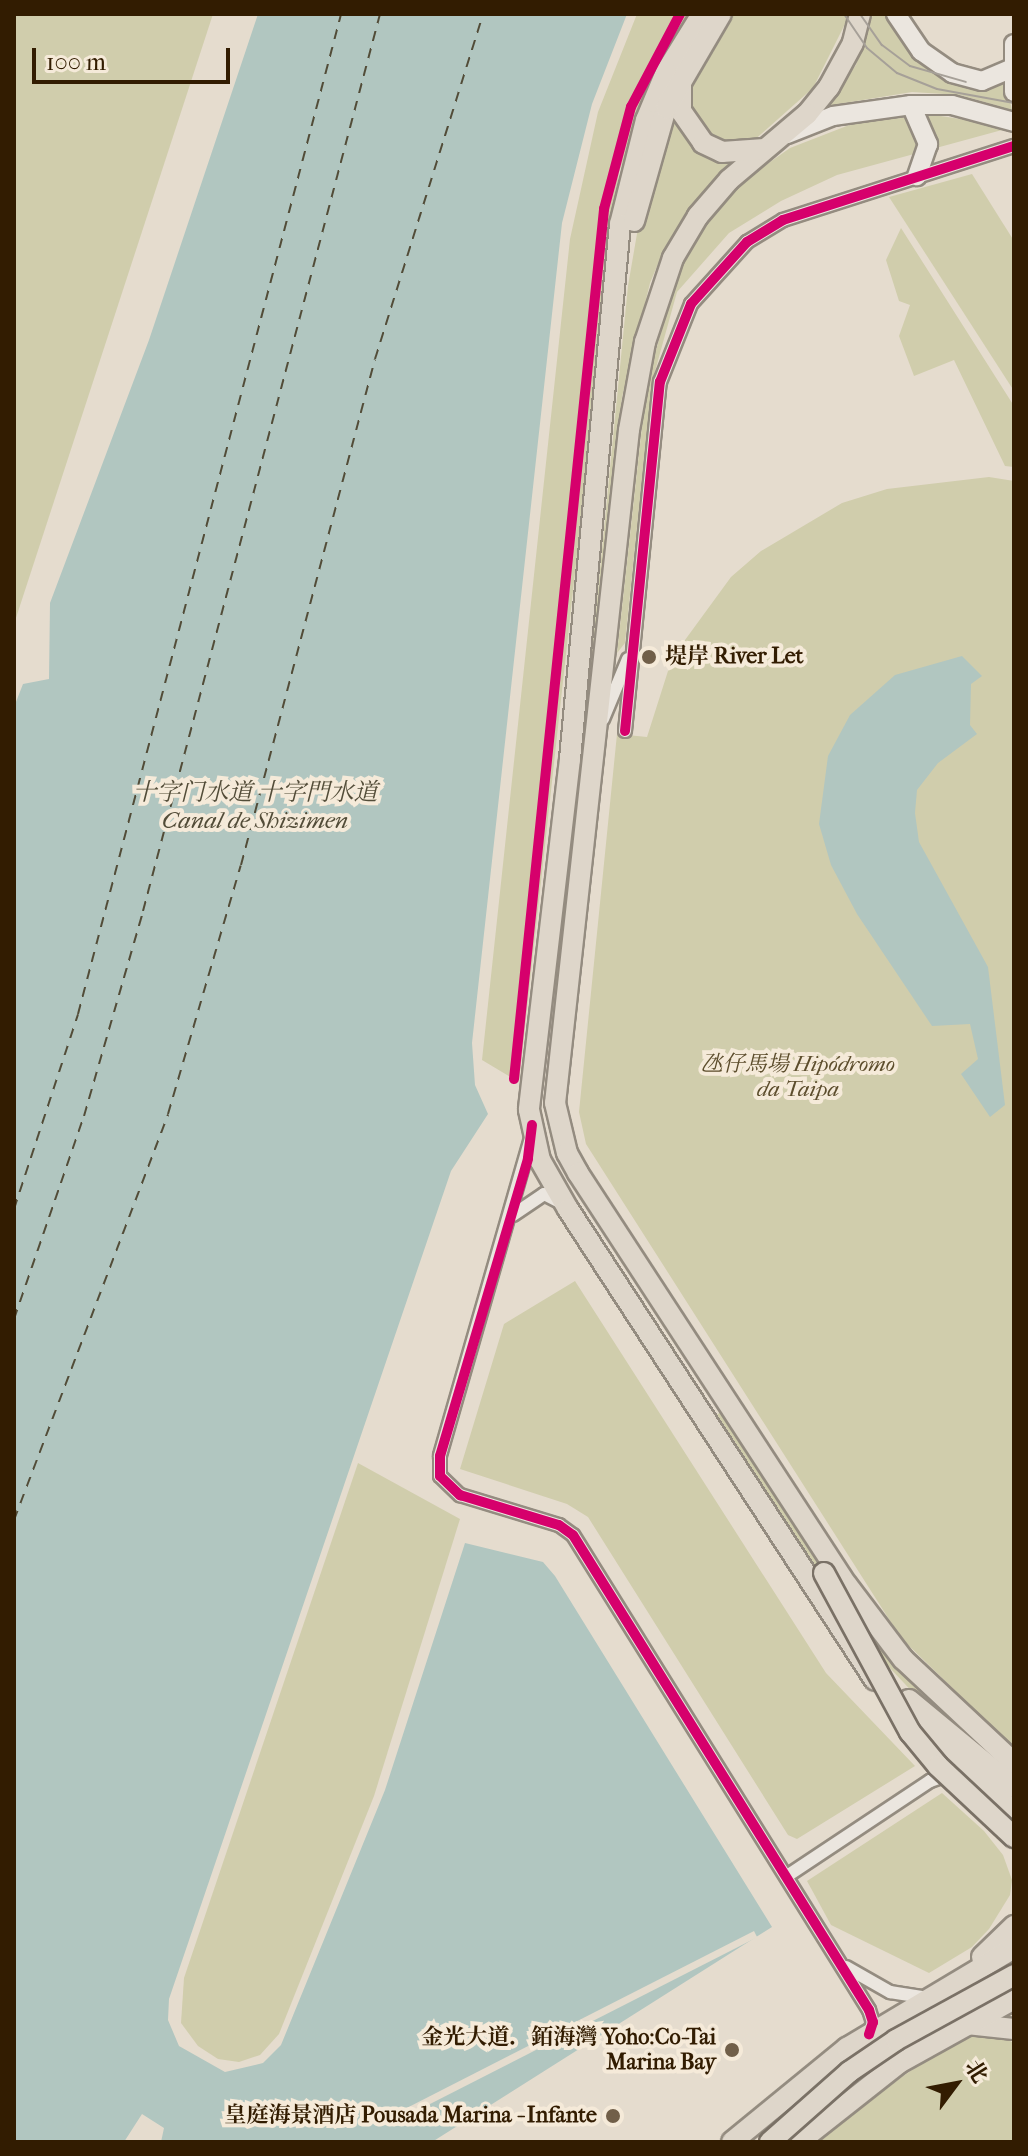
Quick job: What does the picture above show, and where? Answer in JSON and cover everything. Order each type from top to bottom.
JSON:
[{"type":"main road","points":[[702,14],[666,72],[632,166],[620,224],[616,299],[570,759],[529,1095],[532,1125],[540,1160],[568,1209],[821,1602],[875,1680],[983,1782],[1012,1805]]},
{"type":"main road","points":[[616,299],[648,167],[684,72],[721,14]]},
{"type":"main road","points":[[860,14],[853,43],[829,87],[780,136],[761,149],[698,216],[673,258],[645,342],[629,430],[599,729],[555,1103],[559,1152],[568,1176],[651,1309],[824,1573],[916,1741],[1014,1837]]},
{"type":"main road","points":[[896,14],[921,51],[952,73],[982,81],[1010,69]]},
{"type":"main road","points":[[1014,44],[1010,69],[1014,92]]},
{"type":"main road","points":[[684,72],[681,111],[696,136],[722,152],[761,149]]},
{"type":"main road","points":[[780,136],[833,116],[911,105],[952,105],[1014,122]]},
{"type":"main road","points":[[911,105],[923,122],[928,144],[917,176]]},
{"type":"main road","points":[[555,1103],[567,1153],[578,1173],[847,1585],[903,1659],[1014,1765]]},
{"type":"main road","points":[[824,1573],[886,1651],[1014,1765]]},
{"type":"main road","points":[[821,1602],[885,1679],[934,1718],[1012,1805]]},
{"type":"main road","points":[[949,1986],[1014,1926]]},
{"type":"main road","points":[[732,2142],[815,2070],[869,2034],[1014,1948]]},
{"type":"main road","points":[[799,2142],[899,2063],[1004,2003],[1000,1980],[988,1971],[974,1973]]},
{"type":"main road","points":[[770,2142],[849,2072],[896,2040],[1014,1975]]},
{"type":"main road","points":[[959,2026],[988,2022],[1014,2029]]},
{"type":"street","points":[[625,731],[660,382],[691,304],[737,252],[783,220],[1014,146]]},
{"type":"street","points":[[599,729],[633,645]]},
{"type":"street","points":[[532,1125],[511,1217],[440,1456],[440,1476],[460,1495],[559,1525],[573,1535],[840,1962],[872,2016],[869,2034]]},
{"type":"street","points":[[511,1217],[544,1194],[568,1209]]},
{"type":"street","points":[[787,1876],[942,1775],[983,1782]]},
{"type":"street","points":[[840,1962],[872,1985],[928,1998]]},
{"type":"green space","points":[[14,14],[213,14],[14,624]]},
{"type":"green space","points":[[637,14],[693,14],[665,54],[619,172],[519,1082],[482,1060],[570,239],[598,112]]},
{"type":"green space","points":[[729,14],[850,14],[813,88],[752,142],[728,144],[708,136],[688,109],[692,70]]},
{"type":"green space","points":[[873,14],[887,14],[905,45],[939,72],[1004,77],[1012,110],[960,95],[912,92],[826,106],[856,65]]},
{"type":"green space","points":[[934,115],[1013,127],[837,175],[781,201],[729,233],[677,292],[652,382],[625,643],[617,653],[647,381],[681,264],[693,243],[736,186],[790,148],[857,122]]},
{"type":"green space","points":[[672,117],[690,144],[730,163],[694,202],[663,252],[650,283],[622,397],[548,1097],[628,286],[644,193]]},
{"type":"green space","points":[[972,174],[1014,241],[1014,391],[889,197]]},
{"type":"green space","points":[[901,228],[1014,406],[1014,467],[1005,466],[954,360],[914,376],[899,336],[910,305],[899,301],[886,260]]},
{"type":"green space","name":"氹仔馬場 Hipódromo da Taipa","points":[[989,477],[1014,481],[1014,1748],[901,1638],[586,1144],[579,1112],[617,734],[647,737],[668,671],[685,640],[731,577],[761,551],[842,503],[887,489]]},
{"type":"green space","points":[[575,1281],[826,1673],[915,1766],[797,1839],[788,1835],[588,1517],[567,1504],[460,1469],[504,1324]]},
{"type":"green space","points":[[724,1410],[837,1584],[1014,1770],[1014,1800],[857,1633],[712,1418]]},
{"type":"green space","points":[[358,1463],[460,1519],[374,1796],[279,2034],[260,2055],[239,2062],[218,2059],[198,2046],[181,2023],[184,1978]]},
{"type":"green space","points":[[942,1793],[984,1831],[1003,1855],[1012,1880],[1010,1895],[989,1929],[972,1947],[929,1973],[831,1925],[807,1881]]},
{"type":"green space","points":[[1000,2036],[1014,2043],[1014,2142],[809,2142],[959,2037]]},
{"type":"water","name":"十字门水道 十字門水道 Canal de Shizimen","points":[[258,14],[627,14],[592,104],[562,223],[472,1043],[475,1085],[488,1114],[451,1171],[169,1999],[168,2020],[179,2046],[225,2072],[263,2063],[281,2045],[385,1790],[465,1543],[543,1562],[555,1576],[772,1927],[432,2142],[161,2142],[164,2128],[142,2114],[124,2142],[14,2142],[14,707],[23,684],[49,679],[50,603],[149,340]]},
{"type":"water","points":[[962,656],[982,676],[971,684],[970,725],[977,734],[938,763],[917,790],[915,813],[919,842],[988,967],[1005,1105],[990,1117],[961,1074],[978,1059],[970,1024],[932,1026],[857,914],[831,865],[819,824],[828,756],[850,715],[895,675]]},
{"type":"pier","points":[[754,1931],[757,1937],[403,2118],[399,2112]]},
{"type":"ferry route","points":[[14,1209],[78,1014],[341,14]]},
{"type":"ferry route","points":[[14,1319],[84,1116],[143,911],[380,14]]},
{"type":"ferry route","points":[[14,1520],[168,1114],[241,865],[375,359],[483,14]]},
{"type":"tram line","points":[[844,14],[867,48],[897,73],[937,89],[1014,103]]},
{"type":"tram line","points":[[860,14],[882,45],[910,66],[966,82]]},
{"type":"cycle path","points":[[514,1079],[604,209],[631,107],[680,14]]},
{"type":"cycle path","points":[[625,731],[660,382],[691,304],[747,242],[783,220],[1014,146]]},
{"type":"cycle path","points":[[532,1125],[528,1159],[440,1456],[440,1476],[460,1495],[559,1525],[573,1535],[869,2010],[873,2022],[869,2034]]},
{"type":"place","name":"堤岸 River Let","points":[[649,657]]},
{"type":"place","name":"金光大道．銆海灣 Yoho:Co-Tai Marina Bay","points":[[732,2050]]},
{"type":"place","name":"皇庭海景酒店 Pousada Marina - Infante","points":[[613,2116]]}]
